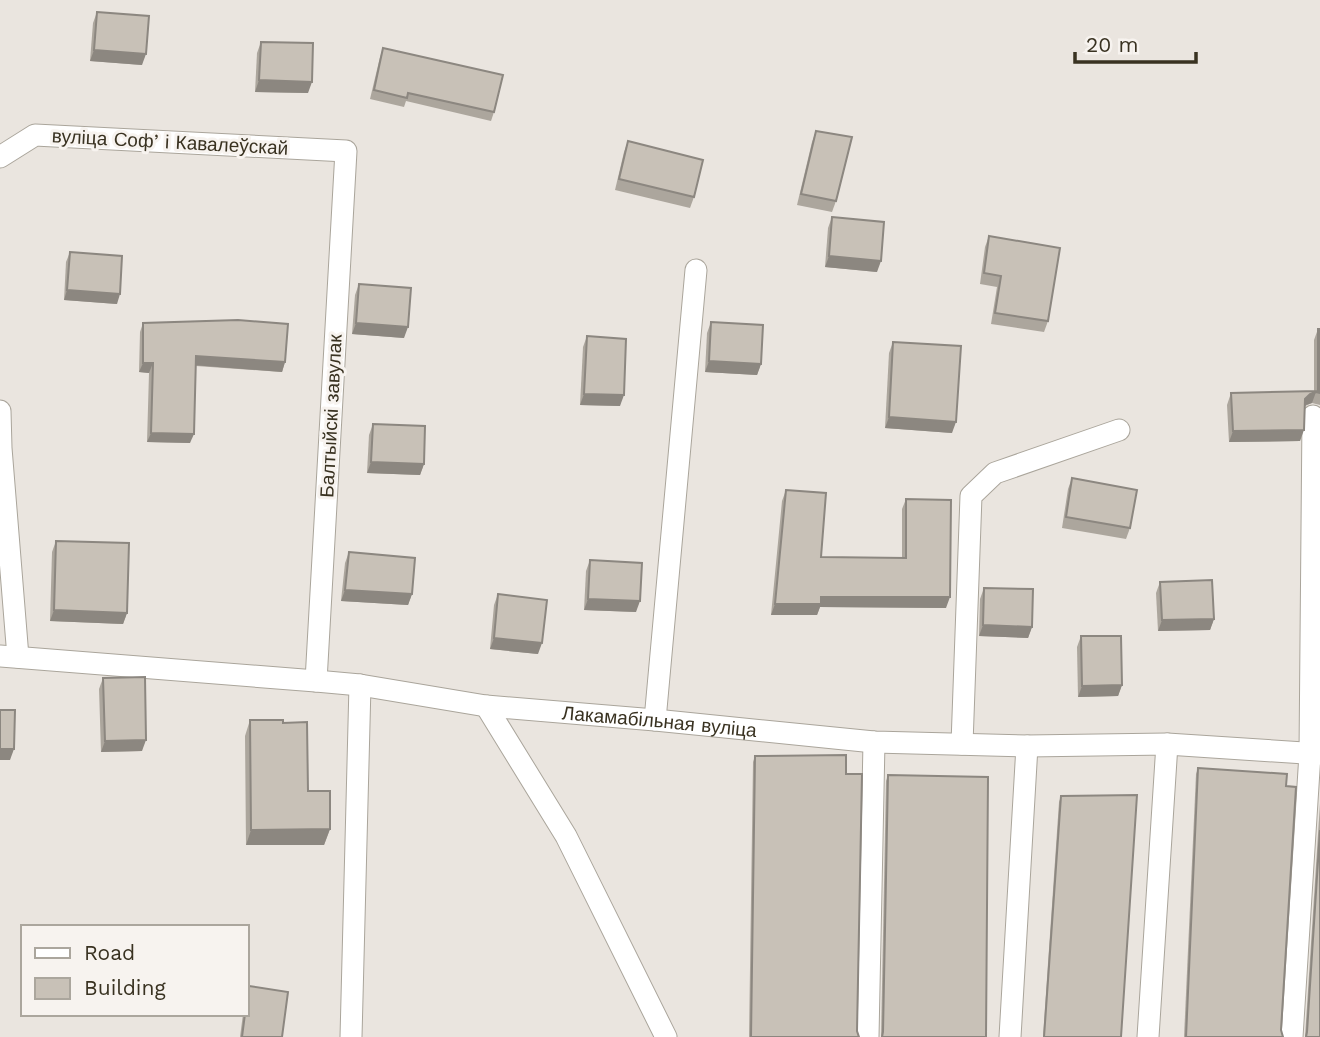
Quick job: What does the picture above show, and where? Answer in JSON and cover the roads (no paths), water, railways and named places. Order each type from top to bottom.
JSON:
[{"type":"street","name":"вуліца Софʼі Кавалеўскай","points":[[0,158],[35,135],[346,150]]},
{"type":"street","name":"Балтыйскі завулак","points":[[316,681],[346,150]]},
{"type":"street","points":[[655,720],[696,270]]},
{"type":"street","points":[[0,411],[9,656]]},
{"type":"street","points":[[1292,1037],[1315,754],[1312,416]]},
{"type":"street","points":[[962,744],[971,496],[995,473],[1119,430]]},
{"type":"street","name":"Лакамабільная вуліца","points":[[9,656],[360,685],[486,706],[874,741],[1027,746],[1167,744],[1315,754]]},
{"type":"street","points":[[351,1037],[360,685]]},
{"type":"street","points":[[486,706],[566,836],[666,1037]]},
{"type":"street","points":[[868,1037],[874,741]]},
{"type":"street","points":[[1148,1037],[1167,744]]},
{"type":"street","points":[[1010,1037],[1027,746]]}]
